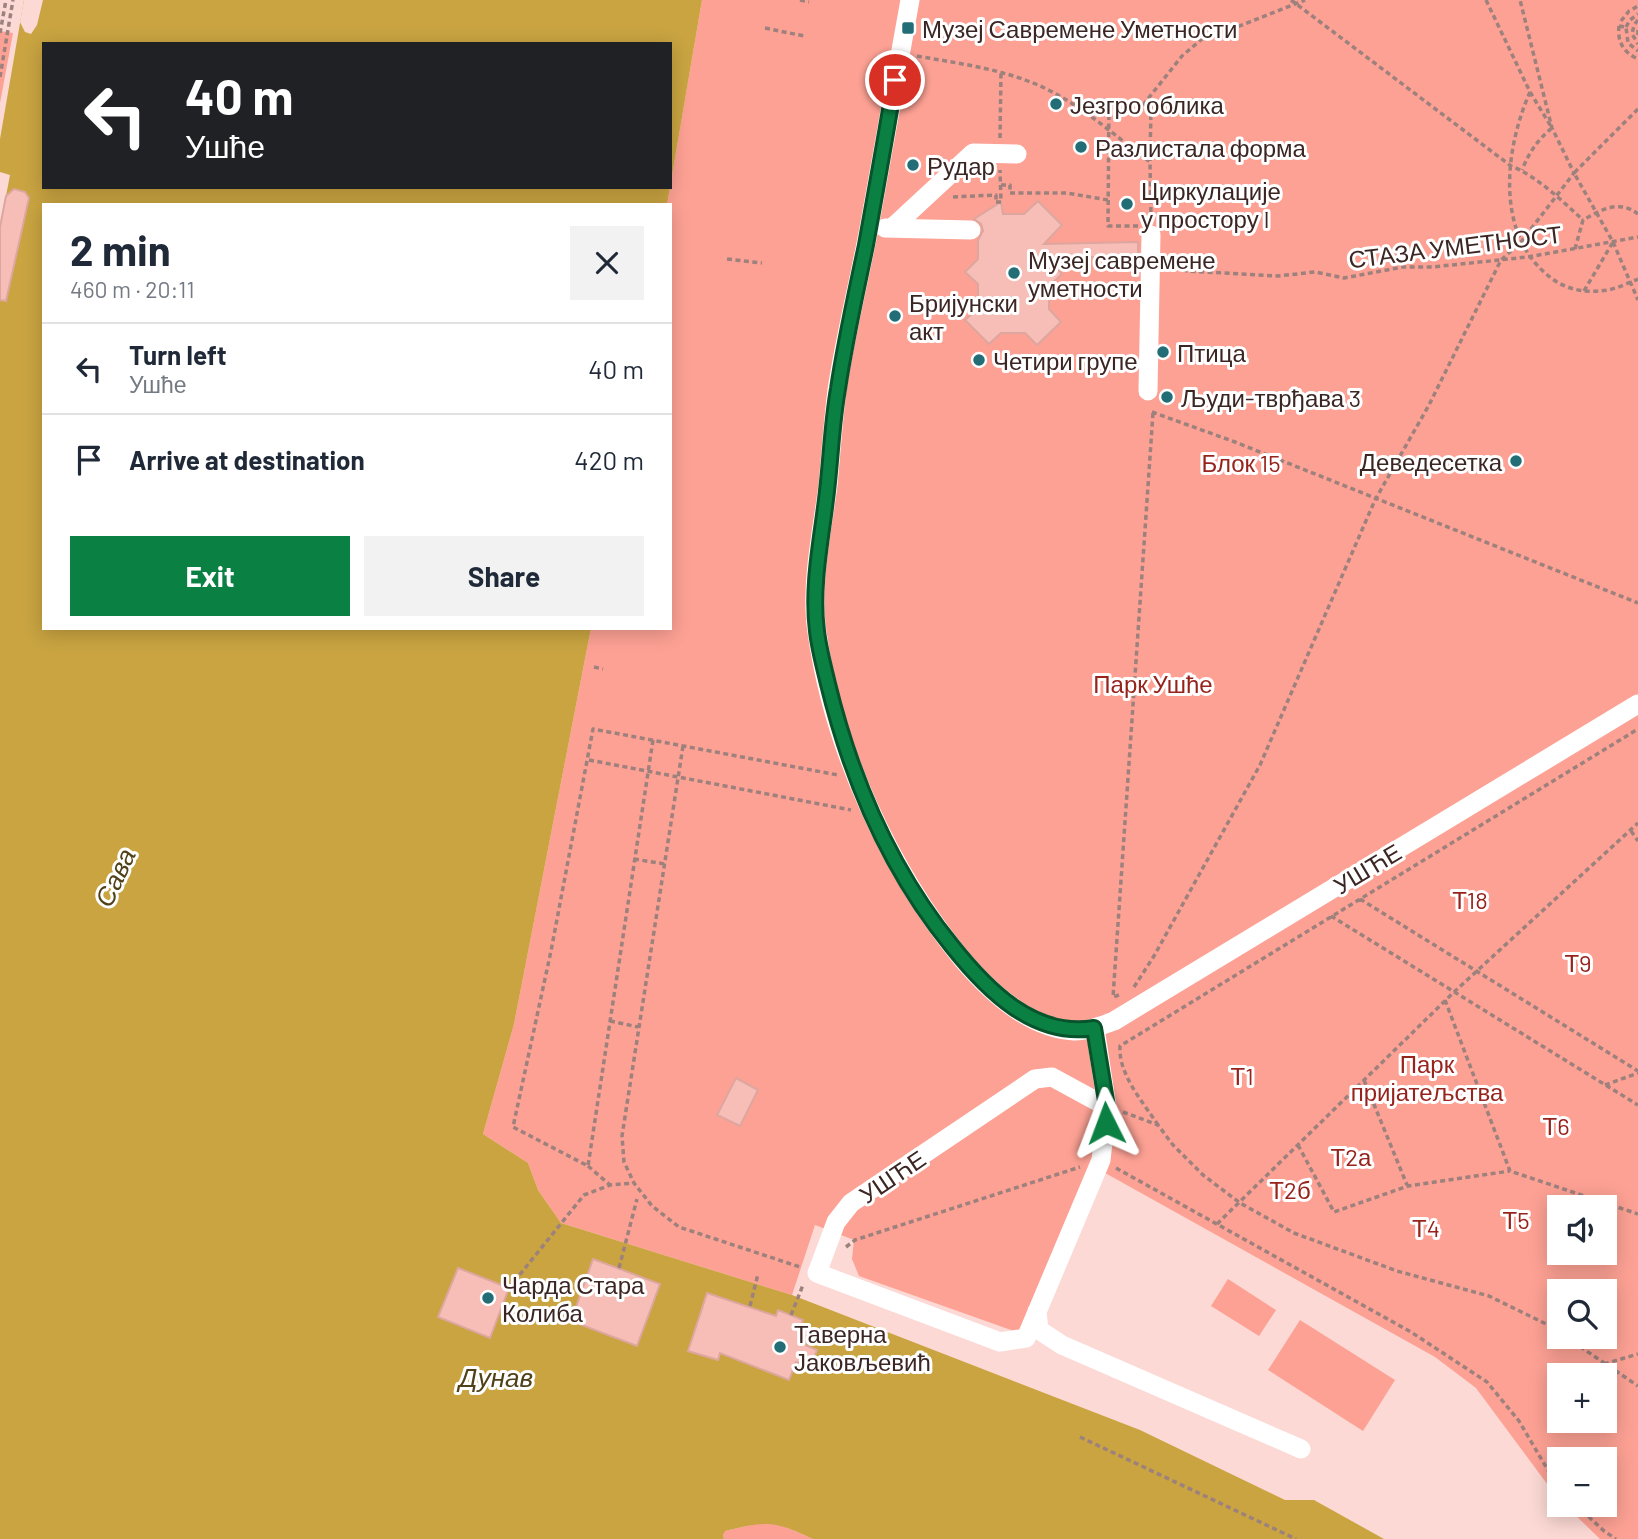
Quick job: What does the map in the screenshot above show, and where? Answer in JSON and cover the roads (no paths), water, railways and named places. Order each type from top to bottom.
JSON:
[{"type":"street","name":"УШЋЕ","points":[[910,0],[837,390],[816,595],[817,630],[836,718],[872,814],[911,887],[939,930],[988,987],[1013,1007],[1056,1029],[1076,1031],[1094,1028],[1126,1015],[1638,704]]},
{"type":"street","points":[[892,228],[973,153],[1009,159]]},
{"type":"street","points":[[869,226],[971,230]]},
{"type":"street","points":[[1148,391],[1151,230]]},
{"type":"street","points":[[1094,1028],[1107,1107],[1101,1160],[1037,1311],[1039,1330],[1062,1345],[1301,1449]]},
{"type":"street","name":"УШЋЕ","points":[[1037,1311],[1026,1338],[1000,1342],[817,1273],[836,1222],[851,1203],[1035,1079],[1052,1077],[1107,1107]]},
{"type":"water","points":[[24,0],[702,0],[672,176],[672,42],[42,42],[42,189],[670,189],[667,203],[42,203],[42,630],[591,630],[514,1024],[483,1134],[528,1163],[538,1190],[561,1223],[792,1295],[1140,1430],[1285,1500],[1314,1500],[1384,1539],[813,1539],[778,1525],[761,1524],[725,1531],[724,1539],[0,1539],[0,139]]},
{"type":"place","name":"Музеј Савремене Уметности","points":[[908,28]]},
{"type":"place","name":"Језгро облика","points":[[1056,104]]},
{"type":"place","name":"Разлистала форма","points":[[1081,147]]},
{"type":"place","name":"Рудар","points":[[913,165]]},
{"type":"place","name":"Циркулације у простору I","points":[[1127,204]]},
{"type":"place","name":"Музеј савремене уметности","points":[[1014,273]]},
{"type":"place","name":"Бријунски акт","points":[[895,316]]},
{"type":"place","name":"Птица","points":[[1163,352]]},
{"type":"place","name":"Четири групе","points":[[979,360]]},
{"type":"place","name":"Људи-тврђава 3","points":[[1167,397]]},
{"type":"place","name":"Деведесетка","points":[[1516,461]]},
{"type":"place","name":"Чарда Стара Колиба","points":[[488,1298]]},
{"type":"place","name":"Таверна Јаковљевић","points":[[780,1347]]},
{"type":"park label","name":"Блок 15","points":[[1241,462]]},
{"type":"park label","name":"Парк Ушће","points":[[1153,683]]},
{"type":"park label","name":"Т18","points":[[1470,899]]},
{"type":"park label","name":"Т9","points":[[1578,962]]},
{"type":"park label","name":"Т1","points":[[1242,1075]]},
{"type":"park label","name":"Парк пријатељства","points":[[1427,1077]]},
{"type":"park label","name":"Т6","points":[[1556,1125]]},
{"type":"park label","name":"Т2а","points":[[1351,1156]]},
{"type":"park label","name":"Т2б","points":[[1290,1189]]},
{"type":"park label","name":"Т5","points":[[1516,1219]]},
{"type":"park label","name":"Т4","points":[[1426,1227]]},
{"type":"water label","name":"Сава","points":[[114,877]]},
{"type":"water label","name":"Дунав","points":[[496,1376]]}]
